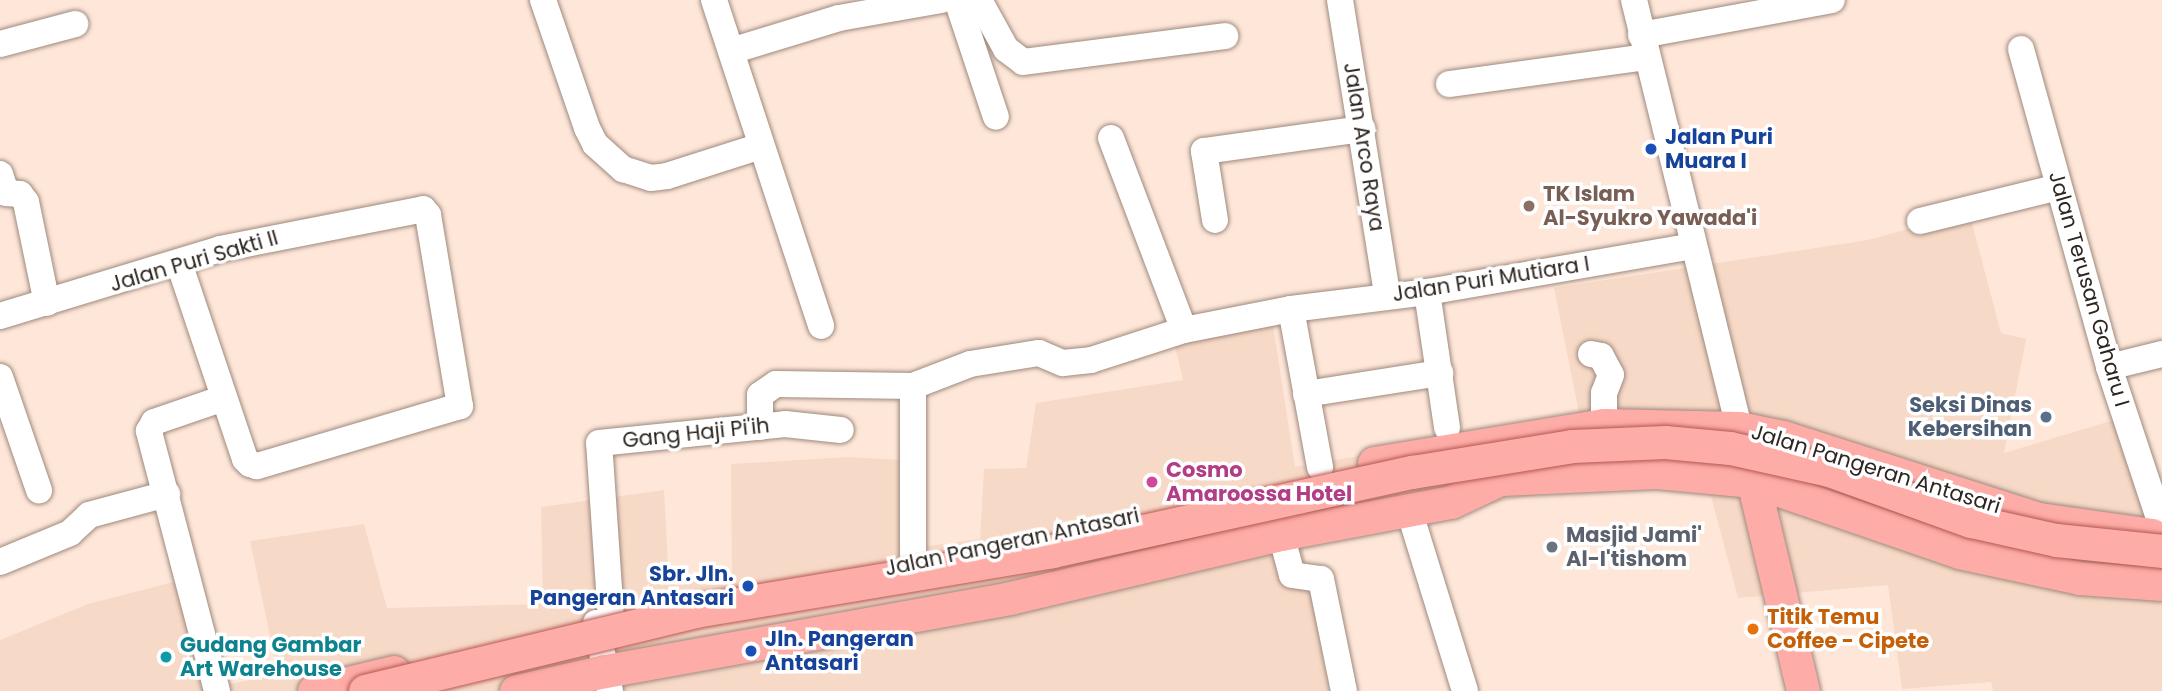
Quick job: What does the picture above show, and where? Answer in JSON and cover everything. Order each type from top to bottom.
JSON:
[{"type":"main road","name":"Jalan Pangeran Antasari","points":[[314,691],[603,620],[913,564],[1407,456],[1604,425],[1739,428],[1783,437],[2038,519],[2162,536]]},
{"type":"main road","points":[[1739,428],[1747,489],[1803,691]]},
{"type":"main road","points":[[365,691],[695,611],[1052,551],[1412,472],[1572,446],[1665,442],[1730,448],[1829,470],[1971,522],[2056,540],[2162,551]]},
{"type":"main road","points":[[456,691],[703,631],[1028,574],[1453,481],[1656,472],[1747,489],[1959,552],[2079,578],[2162,584]]},
{"type":"main road","points":[[516,691],[607,681],[1010,598],[1281,534],[1451,502],[1500,479]]},
{"type":"street","points":[[543,0],[587,128],[595,144],[623,169],[651,178],[667,176],[761,146]]},
{"type":"street","points":[[714,0],[761,146],[792,226],[821,326]]},
{"type":"street","points":[[731,51],[839,19],[942,0]]},
{"type":"street","points":[[957,0],[996,117]]},
{"type":"street","points":[[979,0],[1006,48],[1023,62],[1225,36]]},
{"type":"street","name":"Jalan Arco Raya","points":[[1339,0],[1387,295]]},
{"type":"street","points":[[1634,0],[1692,246],[1739,428]]},
{"type":"street","points":[[1449,84],[1644,46],[1816,1]]},
{"type":"street","points":[[0,44],[75,24]]},
{"type":"street","name":"Jalan Terusan Gaharu I","points":[[2021,50],[2109,367],[2162,527]]},
{"type":"street","points":[[1216,220],[1204,151],[1362,129]]},
{"type":"street","points":[[1111,138],[1184,330]]},
{"type":"street","points":[[0,174],[6,193],[20,194],[26,202],[47,303]]},
{"type":"street","points":[[1920,221],[2058,187]]},
{"type":"street","name":"Jalan Puri Sakti II","points":[[0,316],[220,249],[415,208],[428,215],[458,409],[257,466],[245,459],[224,398]]},
{"type":"street","name":"Jalan Puri Mutiara I","points":[[913,386],[970,364],[1039,353],[1063,363],[1091,360],[1184,330],[1291,309],[1427,292],[1692,246]]},
{"type":"street","points":[[179,263],[224,398],[149,424],[217,691]]},
{"type":"street","points":[[1427,292],[1447,428]]},
{"type":"street","points":[[1291,309],[1320,467]]},
{"type":"street","points":[[1591,354],[1601,356],[1611,374],[1604,393],[1604,425]]},
{"type":"street","points":[[2109,367],[2162,354]]},
{"type":"street","points":[[1306,394],[1440,373]]},
{"type":"street","points":[[0,376],[39,490]]},
{"type":"street","points":[[760,427],[760,395],[776,384],[913,386],[913,564]]},
{"type":"street","name":"Gang Haji Pi'ih","points":[[603,620],[599,443],[785,424],[841,430]]},
{"type":"street","points":[[0,562],[70,533],[89,515],[167,494]]},
{"type":"street","points":[[1409,510],[1465,691]]},
{"type":"street","points":[[1281,534],[1292,575],[1321,579],[1344,691]]},
{"type":"street","points":[[603,620],[607,681]]},
{"type":"shaded area","points":[[1969,212],[2001,333],[2026,339],[2004,453],[2114,420],[2162,513],[2162,691],[1993,691],[1991,682],[1902,689],[1888,585],[1738,598],[1711,496],[1623,478],[1302,541],[1329,691],[0,691],[0,640],[88,604],[181,580],[210,688],[278,674],[250,541],[364,524],[387,608],[543,604],[541,507],[664,490],[669,583],[732,575],[731,464],[848,457],[921,461],[921,547],[980,539],[984,469],[1026,468],[1036,403],[1183,380],[1174,342],[1273,325],[1295,467],[1580,418],[1554,288],[1868,240]]},
{"type":"place","name":"Jalan Puri Muara I","points":[[1651,149]]},
{"type":"place","name":"TK Islam Al-Syukro Yawada'i","points":[[1529,206]]},
{"type":"place","name":"Seksi Dinas Kebersihan","points":[[2046,417]]},
{"type":"place","name":"Cosmo Amaroossa Hotel","points":[[1152,482]]},
{"type":"place","name":"Masjid Jami' Al-I'tishom","points":[[1552,547]]},
{"type":"place","name":"Sbr. Jln. Pangeran Antasari","points":[[748,586]]},
{"type":"place","name":"Titik Temu Coffee - Cipete","points":[[1753,629]]},
{"type":"place","name":"Jln. Pangeran Antasari","points":[[751,651]]},
{"type":"place","name":"Gudang Gambar Art Warehouse","points":[[166,657]]}]
